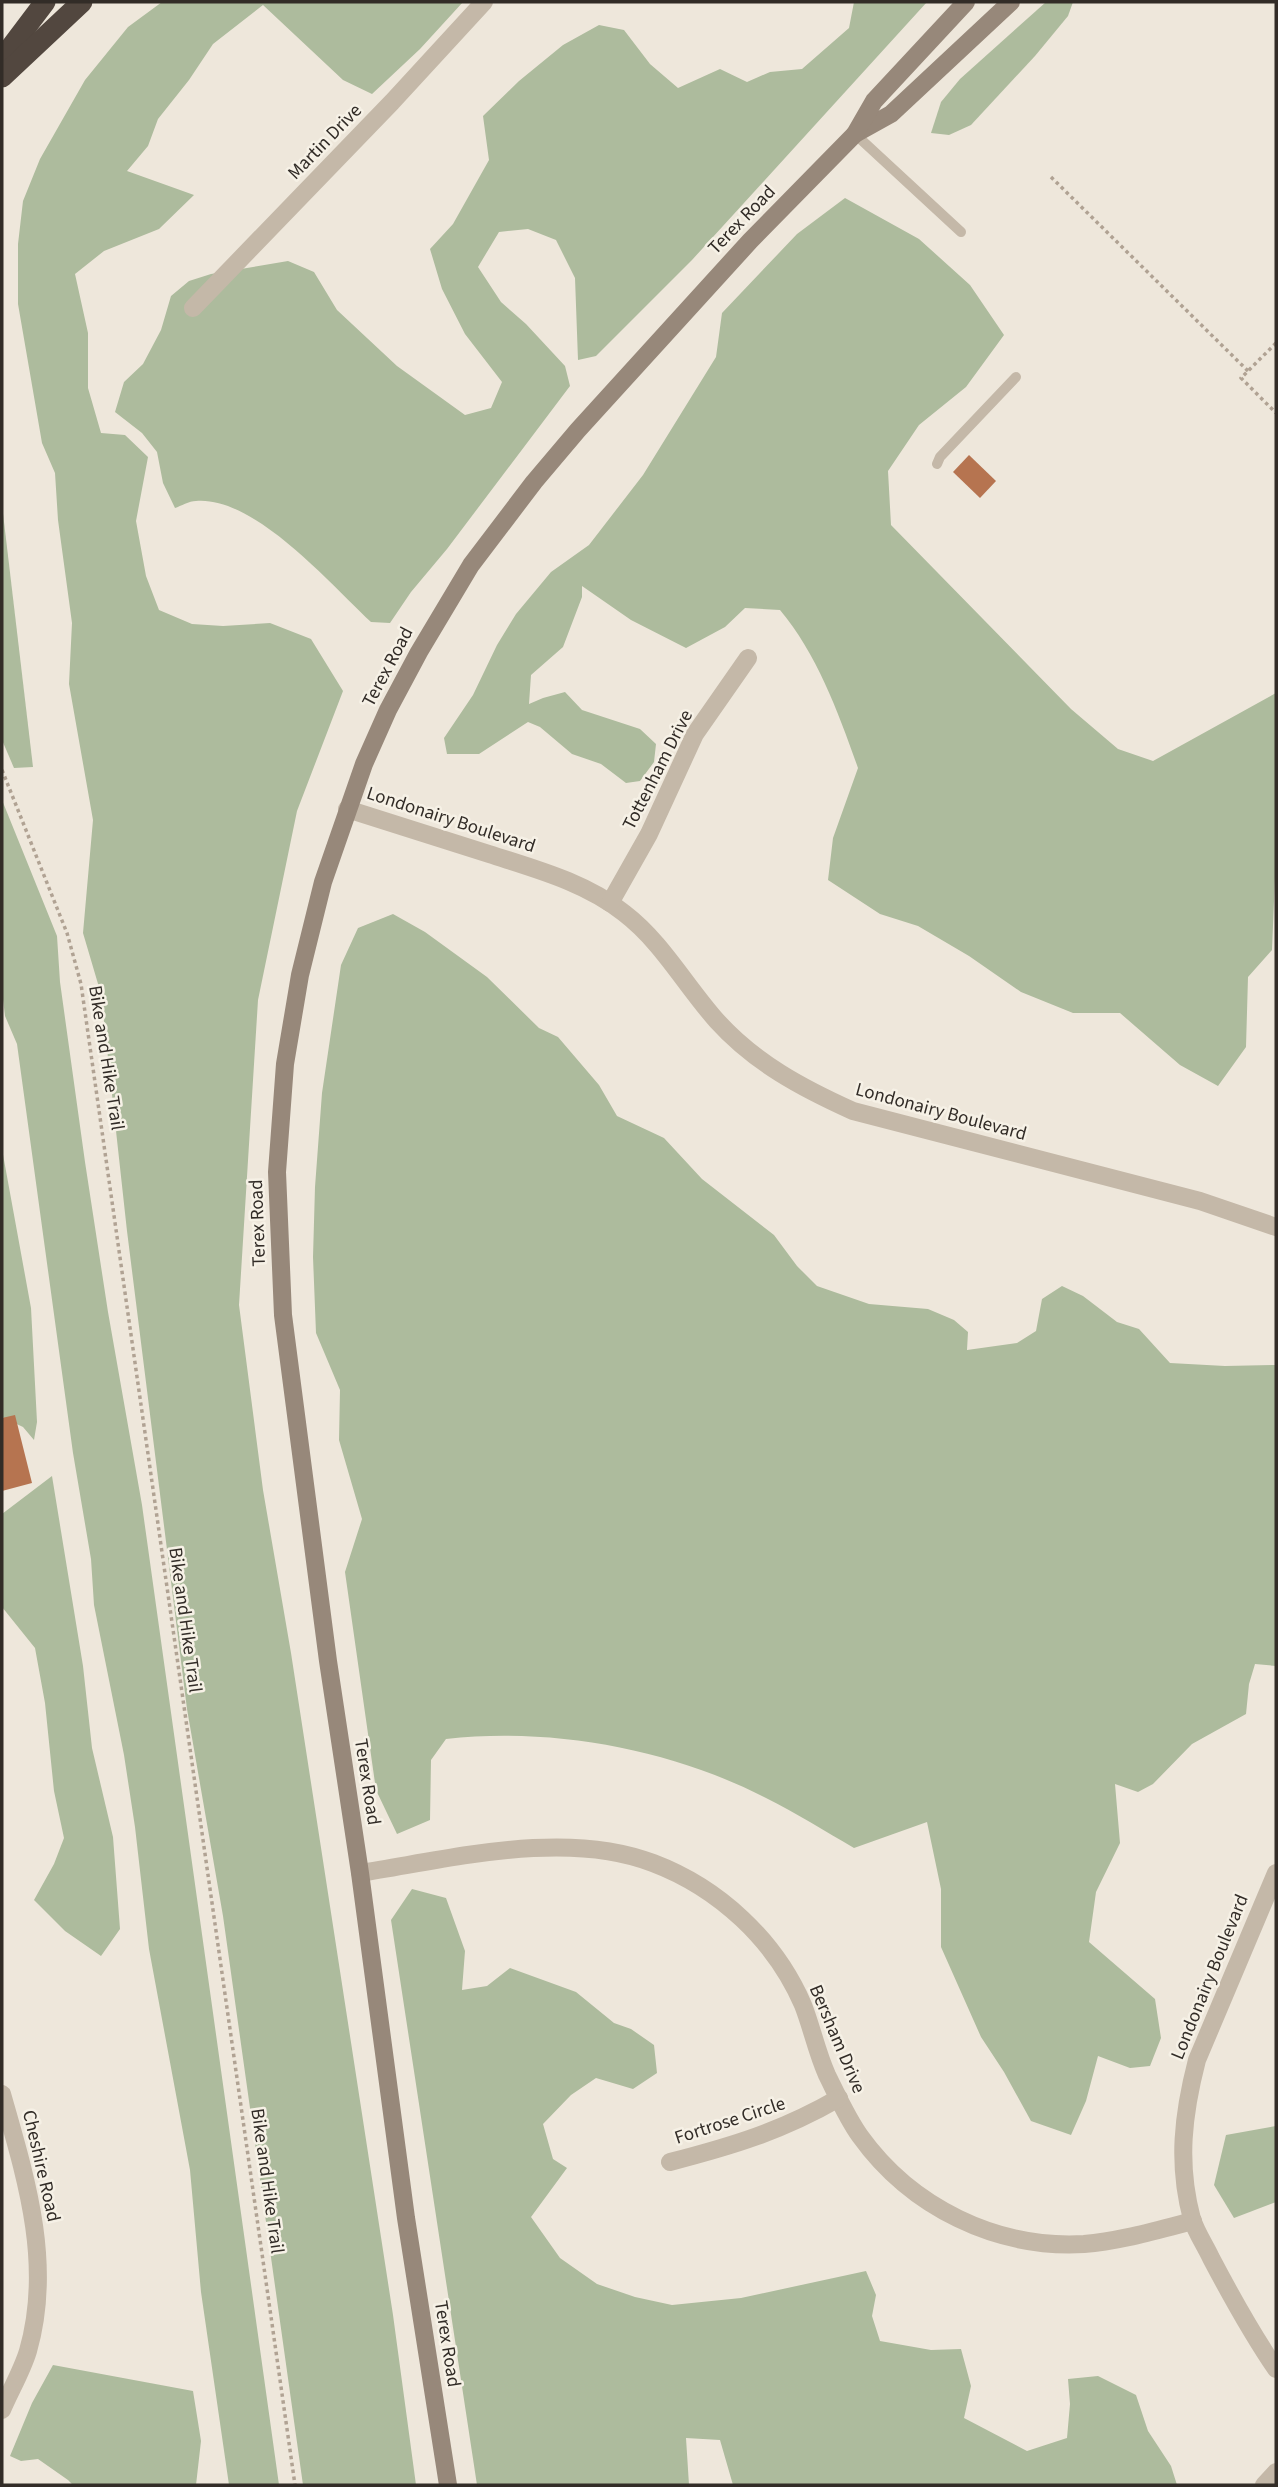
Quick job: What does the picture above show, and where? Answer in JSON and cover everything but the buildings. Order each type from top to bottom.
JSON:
[{"type":"highway","points":[[2,59],[45,2]]},
{"type":"highway","points":[[2,76],[82,2]]},
{"type":"main road","name":"Terex Road","points":[[448,2485],[406,2218],[289,1368],[279,1261],[277,1172],[285,1064],[300,975],[323,882],[347,809],[388,710],[471,565],[534,482],[624,377],[750,241],[855,134],[874,101],[966,2]]},
{"type":"main road","name":"Terex Road","points":[[855,134],[891,114],[1010,2]]},
{"type":"street","name":"Martin Drive","points":[[192,308],[363,132],[484,2]]},
{"type":"street","name":"Tottenham Drive","points":[[610,903],[632,869],[695,734],[748,658]]},
{"type":"street","name":"Londonairy Boulevard","points":[[347,809],[552,875],[610,903],[654,941],[730,1034],[762,1062],[806,1090],[878,1119],[1200,1201],[1276,1227]]},
{"type":"street","name":"Bersham Drive","points":[[360,1873],[544,1847],[583,1847],[652,1862],[681,1875],[731,1908],[769,1949],[803,2004],[825,2071],[859,2134],[896,2176],[923,2199],[953,2217],[987,2231],[1049,2243],[1083,2244],[1121,2239],[1193,2221]]},
{"type":"street","name":"Londonairy Boulevard","points":[[1276,1873],[1197,2060],[1182,2137],[1183,2162],[1193,2221],[1233,2299],[1276,2369]]},
{"type":"street","name":"Cheshire Road","points":[[2,2094],[29,2189],[38,2250],[37,2312],[27,2353],[2,2410]]},
{"type":"street","name":"Fortrose Circle","points":[[670,2162],[725,2148],[781,2129],[839,2098]]},
{"type":"street","points":[[1264,2485],[1276,2472]]},
{"type":"lane","points":[[855,134],[961,232]]},
{"type":"lane","points":[[937,464],[940,457],[1016,377]]},
{"type":"path","points":[[1051,177],[1248,372]]},
{"type":"path","points":[[1276,343],[1241,378],[1276,413]]},
{"type":"path","name":"Bike and Hike Trail","points":[[2,770],[67,933],[81,984],[295,2485]]},
{"type":"green space","points":[[162,2],[463,2],[420,49],[372,94],[343,80],[263,5],[213,44],[158,119],[148,146],[127,171],[194,195],[159,229],[104,251],[75,274],[88,333],[88,388],[101,433],[125,435],[148,457],[136,521],[146,576],[159,610],[192,624],[223,626],[270,623],[311,639],[343,691],[297,811],[258,1000],[239,1305],[263,1490],[291,1653],[393,2315],[416,2485],[303,2485],[223,1916],[187,1709],[127,1231],[101,994],[83,933],[93,820],[69,684],[72,623],[58,520],[55,473],[42,443],[18,304],[18,244],[23,201],[40,159],[85,80],[128,27]]},
{"type":"green space","points":[[854,2],[927,2],[692,260],[596,356],[578,360],[575,278],[556,240],[528,229],[499,232],[478,267],[501,302],[526,324],[565,366],[570,386],[390,623],[371,622],[291,546],[243,513],[219,503],[196,501],[175,508],[163,483],[157,452],[142,433],[115,412],[124,382],[143,364],[161,330],[171,296],[189,281],[211,274],[288,261],[314,272],[337,310],[397,366],[465,415],[491,408],[502,382],[465,334],[442,289],[430,249],[453,224],[489,160],[483,116],[519,81],[563,45],[599,25],[624,30],[650,64],[678,88],[720,69],[747,82],[770,72],[802,69],[849,28]]},
{"type":"green space","points":[[1046,2],[1073,2],[1068,16],[1035,56],[971,125],[949,135],[931,133],[941,102],[960,79]]},
{"type":"green space","points":[[845,198],[919,239],[970,285],[1004,335],[966,387],[919,425],[888,471],[891,525],[1071,709],[1118,749],[1153,761],[1276,693],[1276,852],[1272,950],[1248,977],[1246,1047],[1218,1086],[1180,1065],[1120,1013],[1073,1013],[1021,992],[969,956],[918,926],[880,914],[828,880],[833,838],[858,768],[835,706],[816,665],[780,610],[745,608],[725,627],[686,648],[631,620],[582,586],[582,597],[563,647],[531,675],[529,704],[565,692],[582,710],[640,729],[656,744],[654,762],[640,781],[626,783],[601,764],[572,754],[540,727],[528,722],[479,754],[447,754],[444,738],[473,695],[497,645],[516,614],[551,572],[589,545],[643,475],[716,357],[722,313],[797,234]]},
{"type":"green space","points":[[2,505],[33,767],[14,768],[2,740]]},
{"type":"green space","points":[[2,800],[57,936],[60,982],[85,1162],[142,1505],[279,2485],[229,2485],[201,2292],[190,2170],[149,1949],[124,1755],[94,1605],[91,1559],[73,1453],[17,1044],[5,1016],[2,991]]},
{"type":"green space","points":[[393,914],[425,932],[487,977],[539,1028],[558,1037],[599,1085],[617,1116],[664,1138],[702,1179],[774,1235],[797,1266],[817,1286],[869,1304],[928,1309],[954,1320],[968,1332],[967,1350],[1017,1343],[1036,1331],[1042,1299],[1062,1286],[1083,1296],[1117,1322],[1139,1329],[1170,1363],[1276,1365],[1276,1666],[1255,1664],[1249,1684],[1246,1714],[1192,1744],[1153,1784],[1138,1792],[1115,1784],[1120,1843],[1096,1892],[1089,1942],[1155,1999],[1161,2038],[1150,2066],[1130,2068],[1098,2056],[1086,2101],[1071,2135],[1031,2121],[981,2037],[941,1947],[941,1889],[927,1822],[854,1848],[766,1798],[691,1766],[569,1739],[486,1736],[446,1739],[431,1760],[430,1820],[397,1834],[376,1790],[345,1572],[362,1519],[339,1440],[340,1390],[316,1333],[313,1257],[322,1093],[341,965],[358,928]]},
{"type":"green space","points":[[2,1149],[31,1308],[37,1422],[34,1440],[23,1427],[2,1417]]},
{"type":"green space","points":[[52,1476],[83,1666],[92,1748],[113,1837],[120,1929],[101,1956],[65,1931],[34,1900],[54,1864],[64,1838],[54,1791],[45,1703],[35,1648],[2,1607],[2,1514]]},
{"type":"green space","points":[[412,1889],[446,1898],[465,1951],[462,1990],[487,1986],[510,1968],[576,1992],[614,2023],[631,2029],[654,2045],[657,2073],[633,2089],[596,2078],[571,2095],[543,2124],[553,2159],[567,2168],[531,2217],[560,2258],[597,2284],[635,2297],[672,2305],[741,2298],[866,2271],[876,2295],[872,2316],[880,2341],[931,2350],[961,2349],[971,2386],[964,2418],[1027,2451],[1067,2438],[1070,2404],[1068,2379],[1098,2376],[1136,2395],[1148,2431],[1171,2466],[1177,2485],[733,2485],[720,2440],[686,2438],[689,2485],[477,2485],[391,1920]]},
{"type":"green space","points":[[1276,2126],[1276,2202],[1234,2218],[1214,2185],[1226,2135]]},
{"type":"green space","points":[[53,2365],[193,2391],[201,2441],[196,2485],[73,2485],[38,2459],[21,2461],[10,2456],[32,2403]]}]
